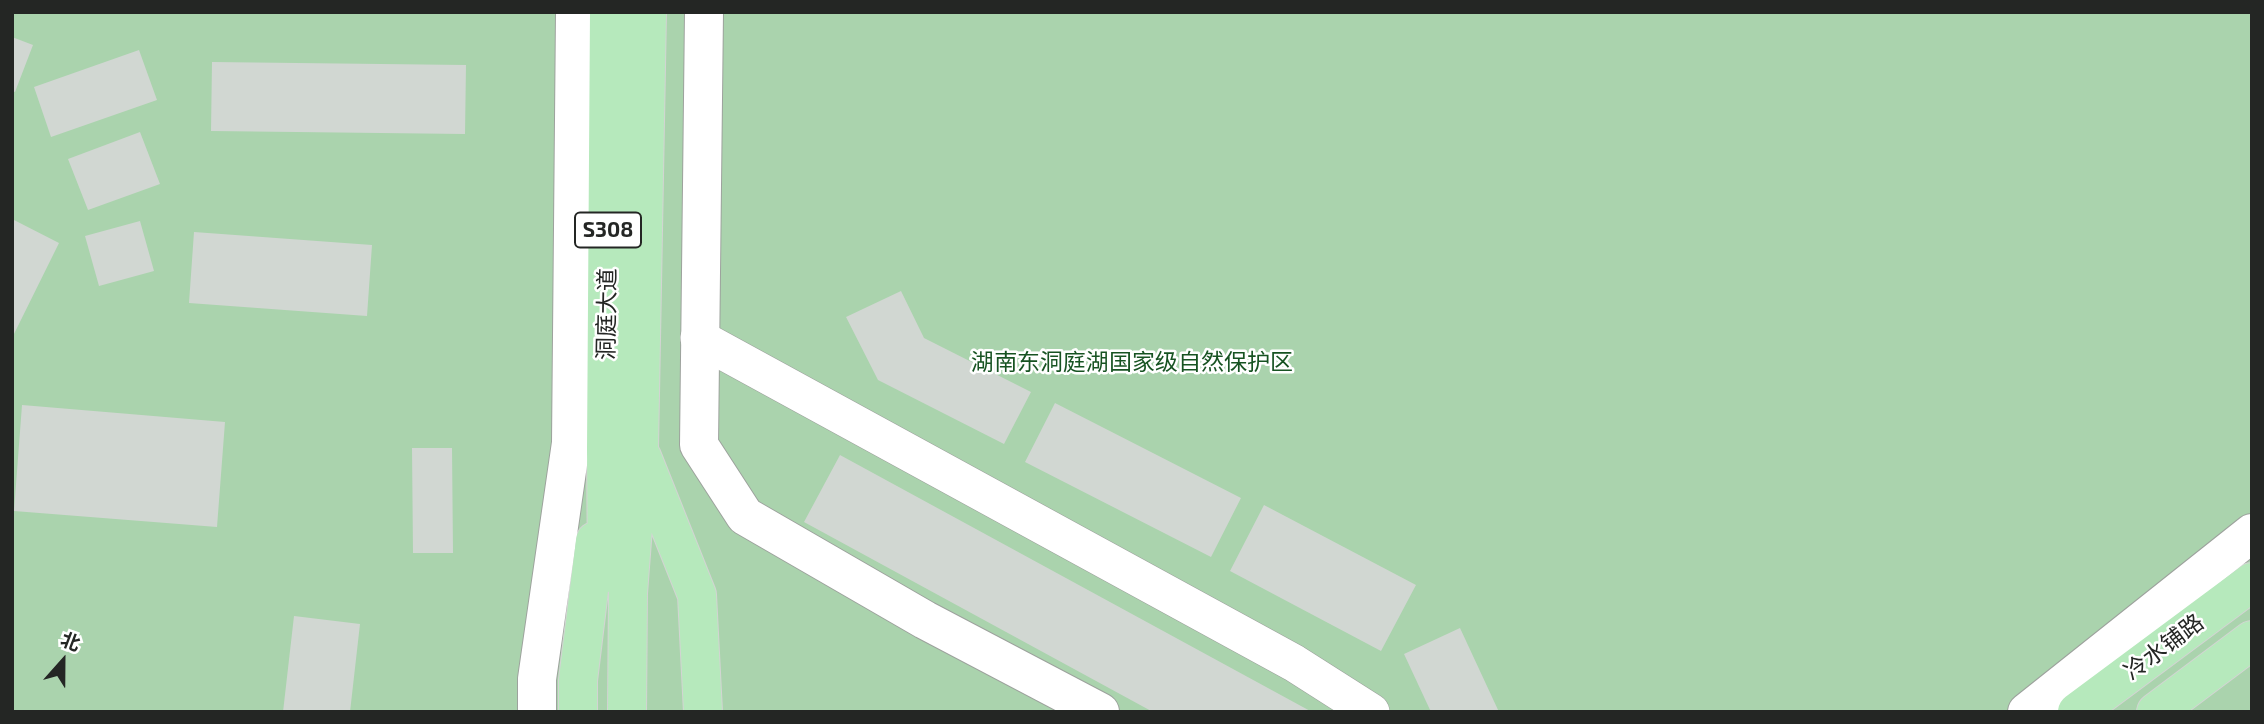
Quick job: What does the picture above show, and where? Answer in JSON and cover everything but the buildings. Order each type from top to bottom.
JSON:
[{"type":"main road","name":"洞庭大道","points":[[610,12],[622,448]]},
{"type":"main road","name":"洞庭大道","points":[[622,448],[647,12]]},
{"type":"main road","points":[[578,712],[578,680],[622,448]]},
{"type":"main road","points":[[622,448],[628,593],[627,712]]},
{"type":"main road","points":[[622,448],[697,595],[703,712]]},
{"type":"main road","name":"S308","points":[[607,712],[622,448]]},
{"type":"main road","name":"S308","points":[[622,448],[652,712]]},
{"type":"main road","name":"冷水铺路","points":[[2077,712],[2252,582]]},
{"type":"main road","name":"冷水铺路","points":[[2156,712],[2252,640]]},
{"type":"street","points":[[537,712],[537,679],[571,443],[575,12]]},
{"type":"street","points":[[704,12],[699,445],[745,516],[925,620],[1100,712]]},
{"type":"street","points":[[699,338],[1294,663],[1371,712]]},
{"type":"street","points":[[2028,712],[2252,533]]},
{"type":"green space","name":"湖南东洞庭湖国家级自然保护区","points":[[12,12],[2252,12],[2252,712],[12,712]]}]
